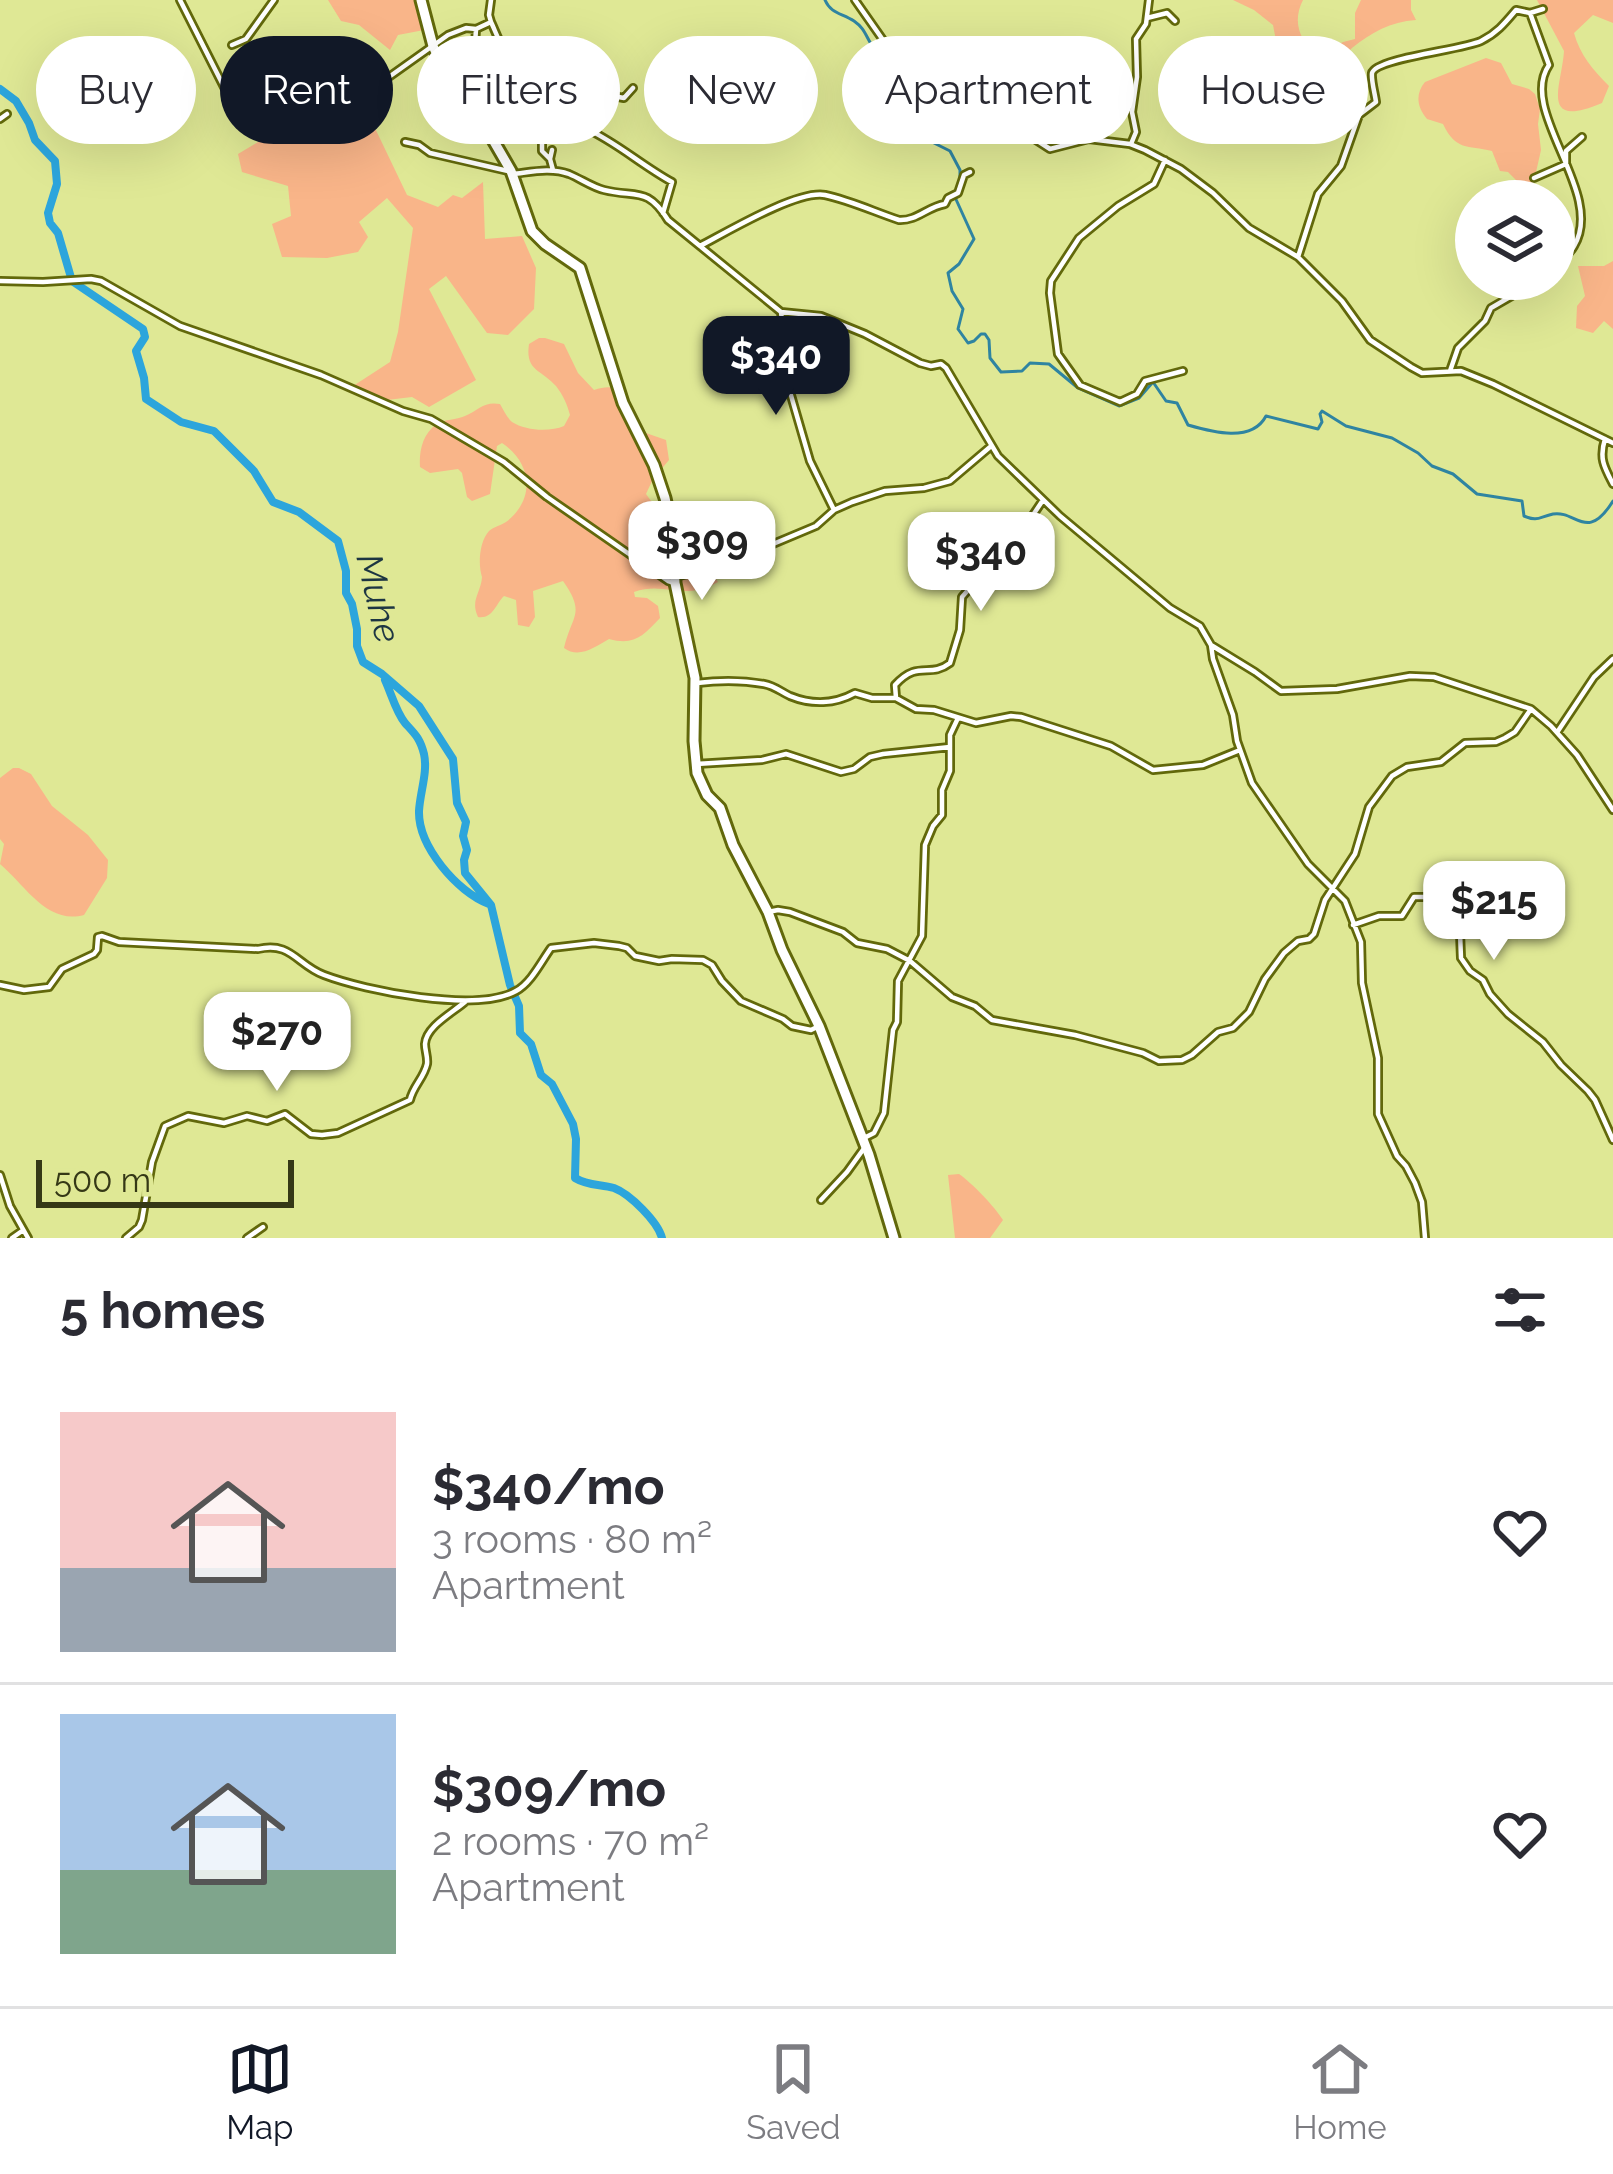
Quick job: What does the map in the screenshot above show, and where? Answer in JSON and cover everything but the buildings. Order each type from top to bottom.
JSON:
[{"type":"main road","points":[[421,0],[430,36]]},
{"type":"main road","points":[[495,144],[512,173],[532,231],[580,268],[623,403],[654,465],[672,530],[675,580],[695,683],[700,783],[720,808],[819,1026],[884,1198],[894,1238]]},
{"type":"street","points":[[179,0],[225,89],[337,112],[417,57]]},
{"type":"street","points":[[248,36],[274,0]]},
{"type":"street","points":[[491,0],[491,22],[512,56],[560,62],[586,56],[602,94],[624,98],[633,88]]},
{"type":"street","points":[[855,0],[919,83],[1005,110],[1050,149],[1089,139],[1130,145],[1165,160],[1213,193],[1249,228],[1298,257],[1342,301],[1370,340],[1422,373],[1461,371],[1613,442]]},
{"type":"street","points":[[1130,145],[1136,132],[1132,112],[1136,39],[1147,18],[1149,0]]},
{"type":"street","points":[[1298,257],[1318,194],[1341,166],[1359,115],[1376,102],[1375,68],[1390,60],[1473,44],[1506,25],[1516,10],[1543,9]]},
{"type":"street","points":[[1147,18],[1167,13],[1175,21]]},
{"type":"street","points":[[1530,13],[1549,65],[1541,79],[1547,116],[1572,180]]},
{"type":"street","points":[[447,36],[491,22]]},
{"type":"street","points":[[476,29],[476,36]]},
{"type":"street","points":[[1566,164],[1566,151],[1582,137]]},
{"type":"street","points":[[405,142],[430,153],[512,173],[553,170],[601,190],[645,194],[668,220],[782,312],[821,316],[920,363],[940,364],[990,447],[1170,608],[1200,626],[1211,645],[1252,783],[1308,865],[1346,901],[1360,942],[1362,982],[1375,1032],[1378,1114],[1415,1183],[1425,1238]]},
{"type":"street","points":[[542,144],[550,159]]},
{"type":"street","points":[[614,144],[672,182],[664,212]]},
{"type":"street","points":[[552,150],[553,170]]},
{"type":"street","points":[[1165,160],[1154,184],[1077,240],[1055,272],[1050,293],[1058,354],[1084,388],[1120,402],[1137,394],[1144,381],[1183,370]]},
{"type":"street","points":[[1534,178],[1566,164]]},
{"type":"street","points":[[700,246],[769,210],[810,195],[911,220],[928,208],[945,204],[970,172]]},
{"type":"street","points":[[1575,187],[1582,221],[1575,243]]},
{"type":"street","points":[[0,280],[101,281],[195,333],[321,375],[431,419],[504,462],[668,581],[718,567],[885,491],[950,482],[990,447]]},
{"type":"street","points":[[1450,371],[1458,347],[1504,300]]},
{"type":"street","points":[[782,312],[786,378],[810,461],[835,510]]},
{"type":"street","points":[[1605,439],[1600,453],[1613,484]]},
{"type":"street","points":[[896,698],[895,685],[900,679],[918,669],[939,670],[950,663],[960,630],[962,597],[1044,499]]},
{"type":"street","points":[[1211,645],[1281,691],[1435,677],[1531,709],[1577,755],[1613,810]]},
{"type":"street","points":[[1557,733],[1594,677],[1613,659]]},
{"type":"street","points":[[695,683],[740,680],[775,687],[814,703],[855,693],[896,698],[916,709],[976,723],[1021,717],[1111,746],[1160,771],[1203,765],[1240,750]]},
{"type":"street","points":[[768,912],[790,912],[843,932],[857,943],[887,949],[992,1020],[1075,1035],[1159,1061],[1182,1060],[1218,1032],[1233,1028],[1249,1012],[1264,979],[1284,953],[1314,934],[1325,899],[1355,854],[1372,800],[1392,776],[1408,767],[1441,762],[1465,743],[1496,742],[1515,732],[1531,709]]},
{"type":"street","points":[[821,1200],[847,1172],[884,1113],[898,982],[918,947],[924,924],[925,845],[941,815],[942,790],[950,771],[950,735],[958,718]]},
{"type":"street","points":[[696,764],[786,754],[841,772],[883,754],[950,747]]},
{"type":"street","points":[[1353,925],[1379,916],[1402,916],[1414,897],[1446,897],[1459,908],[1462,958],[1470,971],[1588,1091],[1613,1140]]},
{"type":"street","points":[[0,986],[49,987],[62,969],[94,954],[102,936],[119,942],[284,948],[318,974],[370,989],[466,1001],[512,993],[524,986],[551,948],[594,943],[627,948],[635,956],[659,962],[703,960],[712,964],[741,1001],[792,1026],[811,1030],[819,1026]]},
{"type":"street","points":[[126,1238],[142,1220],[152,1162],[165,1126],[196,1115],[224,1123],[285,1114],[311,1134],[322,1135],[364,1123],[410,1100],[427,1066],[425,1045],[430,1032],[466,1001]]},
{"type":"street","points":[[0,1174],[10,1207],[28,1238]]},
{"type":"street","points":[[247,1238],[263,1227]]},
{"type":"street","points":[[11,1238],[22,1231]]},
{"type":"shaded area","points":[[328,0],[417,0],[424,30],[398,35],[393,44],[393,36],[373,36],[359,25],[341,21]]},
{"type":"shaded area","points":[[1233,0],[1303,0],[1298,16],[1302,36],[1275,36],[1273,25]]},
{"type":"shaded area","points":[[1361,0],[1411,0],[1416,20],[1368,37],[1355,36],[1355,13]]},
{"type":"shaded area","points":[[1537,0],[1613,0],[1613,23],[1593,15],[1574,33],[1588,62],[1609,86],[1602,103],[1582,110],[1561,107],[1558,90],[1564,51]]},
{"type":"shaded area","points":[[1486,58],[1501,63],[1512,84],[1535,94],[1540,109],[1541,150],[1534,180],[1516,180],[1500,171],[1492,151],[1458,143],[1443,124],[1427,119],[1419,105],[1425,82]]},
{"type":"shaded area","points":[[255,144],[383,144],[407,195],[438,207],[453,195],[462,198],[483,182],[485,239],[522,236],[536,268],[534,309],[508,335],[487,333],[446,276],[429,289],[476,380],[429,407],[412,397],[387,400],[350,388],[390,362],[413,228],[387,198],[359,222],[368,237],[358,252],[327,258],[282,257],[272,224],[291,216],[288,186],[242,172],[238,154]]},
{"type":"shaded area","points":[[1613,261],[1613,329],[1604,321],[1593,333],[1576,328],[1577,306],[1585,296],[1578,266],[1604,266]]},
{"type":"shaded area","points":[[545,338],[564,344],[578,373],[594,390],[621,391],[643,432],[666,440],[669,460],[646,494],[651,501],[671,505],[680,534],[718,582],[695,590],[634,592],[635,597],[658,606],[660,618],[638,638],[609,639],[581,652],[564,648],[576,608],[563,581],[533,591],[535,617],[529,627],[518,625],[516,600],[504,596],[487,616],[478,617],[475,601],[482,577],[483,541],[489,531],[516,513],[526,492],[524,471],[512,451],[502,443],[497,446],[490,494],[472,501],[458,469],[430,473],[420,467],[422,444],[432,428],[486,405],[500,404],[510,420],[524,427],[564,426],[570,415],[563,396],[529,360],[529,344]]},
{"type":"shaded area","points":[[13,768],[31,774],[52,806],[88,835],[108,860],[107,878],[84,915],[71,917],[48,909],[0,864],[4,844],[0,839],[0,778]]},
{"type":"shaded area","points":[[959,1174],[1003,1220],[990,1238],[955,1238],[948,1175]]},
{"type":"waterway","points":[[825,0],[860,26],[891,72],[896,93],[888,120],[950,151],[960,181]]},
{"type":"waterway","name":"Muhe","points":[[0,89],[16,101],[35,140],[55,161],[57,184],[48,213],[72,281],[143,329],[145,337],[136,351],[146,399],[181,422],[214,431],[254,471],[273,502],[299,512],[338,541],[363,662],[419,706],[453,759],[457,803],[466,822],[465,873],[491,905],[519,1006],[520,1033],[531,1044],[541,1075],[552,1084],[573,1124],[575,1178],[628,1196],[662,1238]]},
{"type":"waterway","points":[[954,195],[974,239],[948,273],[963,309],[958,329],[968,343],[985,334],[990,358],[1001,372],[1022,371],[1030,363],[1049,364],[1078,388],[1119,406],[1139,398],[1153,382],[1166,401],[1177,403],[1188,425],[1220,432],[1251,430],[1266,416],[1318,429],[1322,411],[1346,426],[1392,438],[1477,494],[1522,501],[1524,516],[1532,519],[1561,514],[1589,523],[1613,501]]},
{"type":"waterway","points":[[385,680],[424,754],[419,811],[425,839],[453,879],[489,904]]}]
